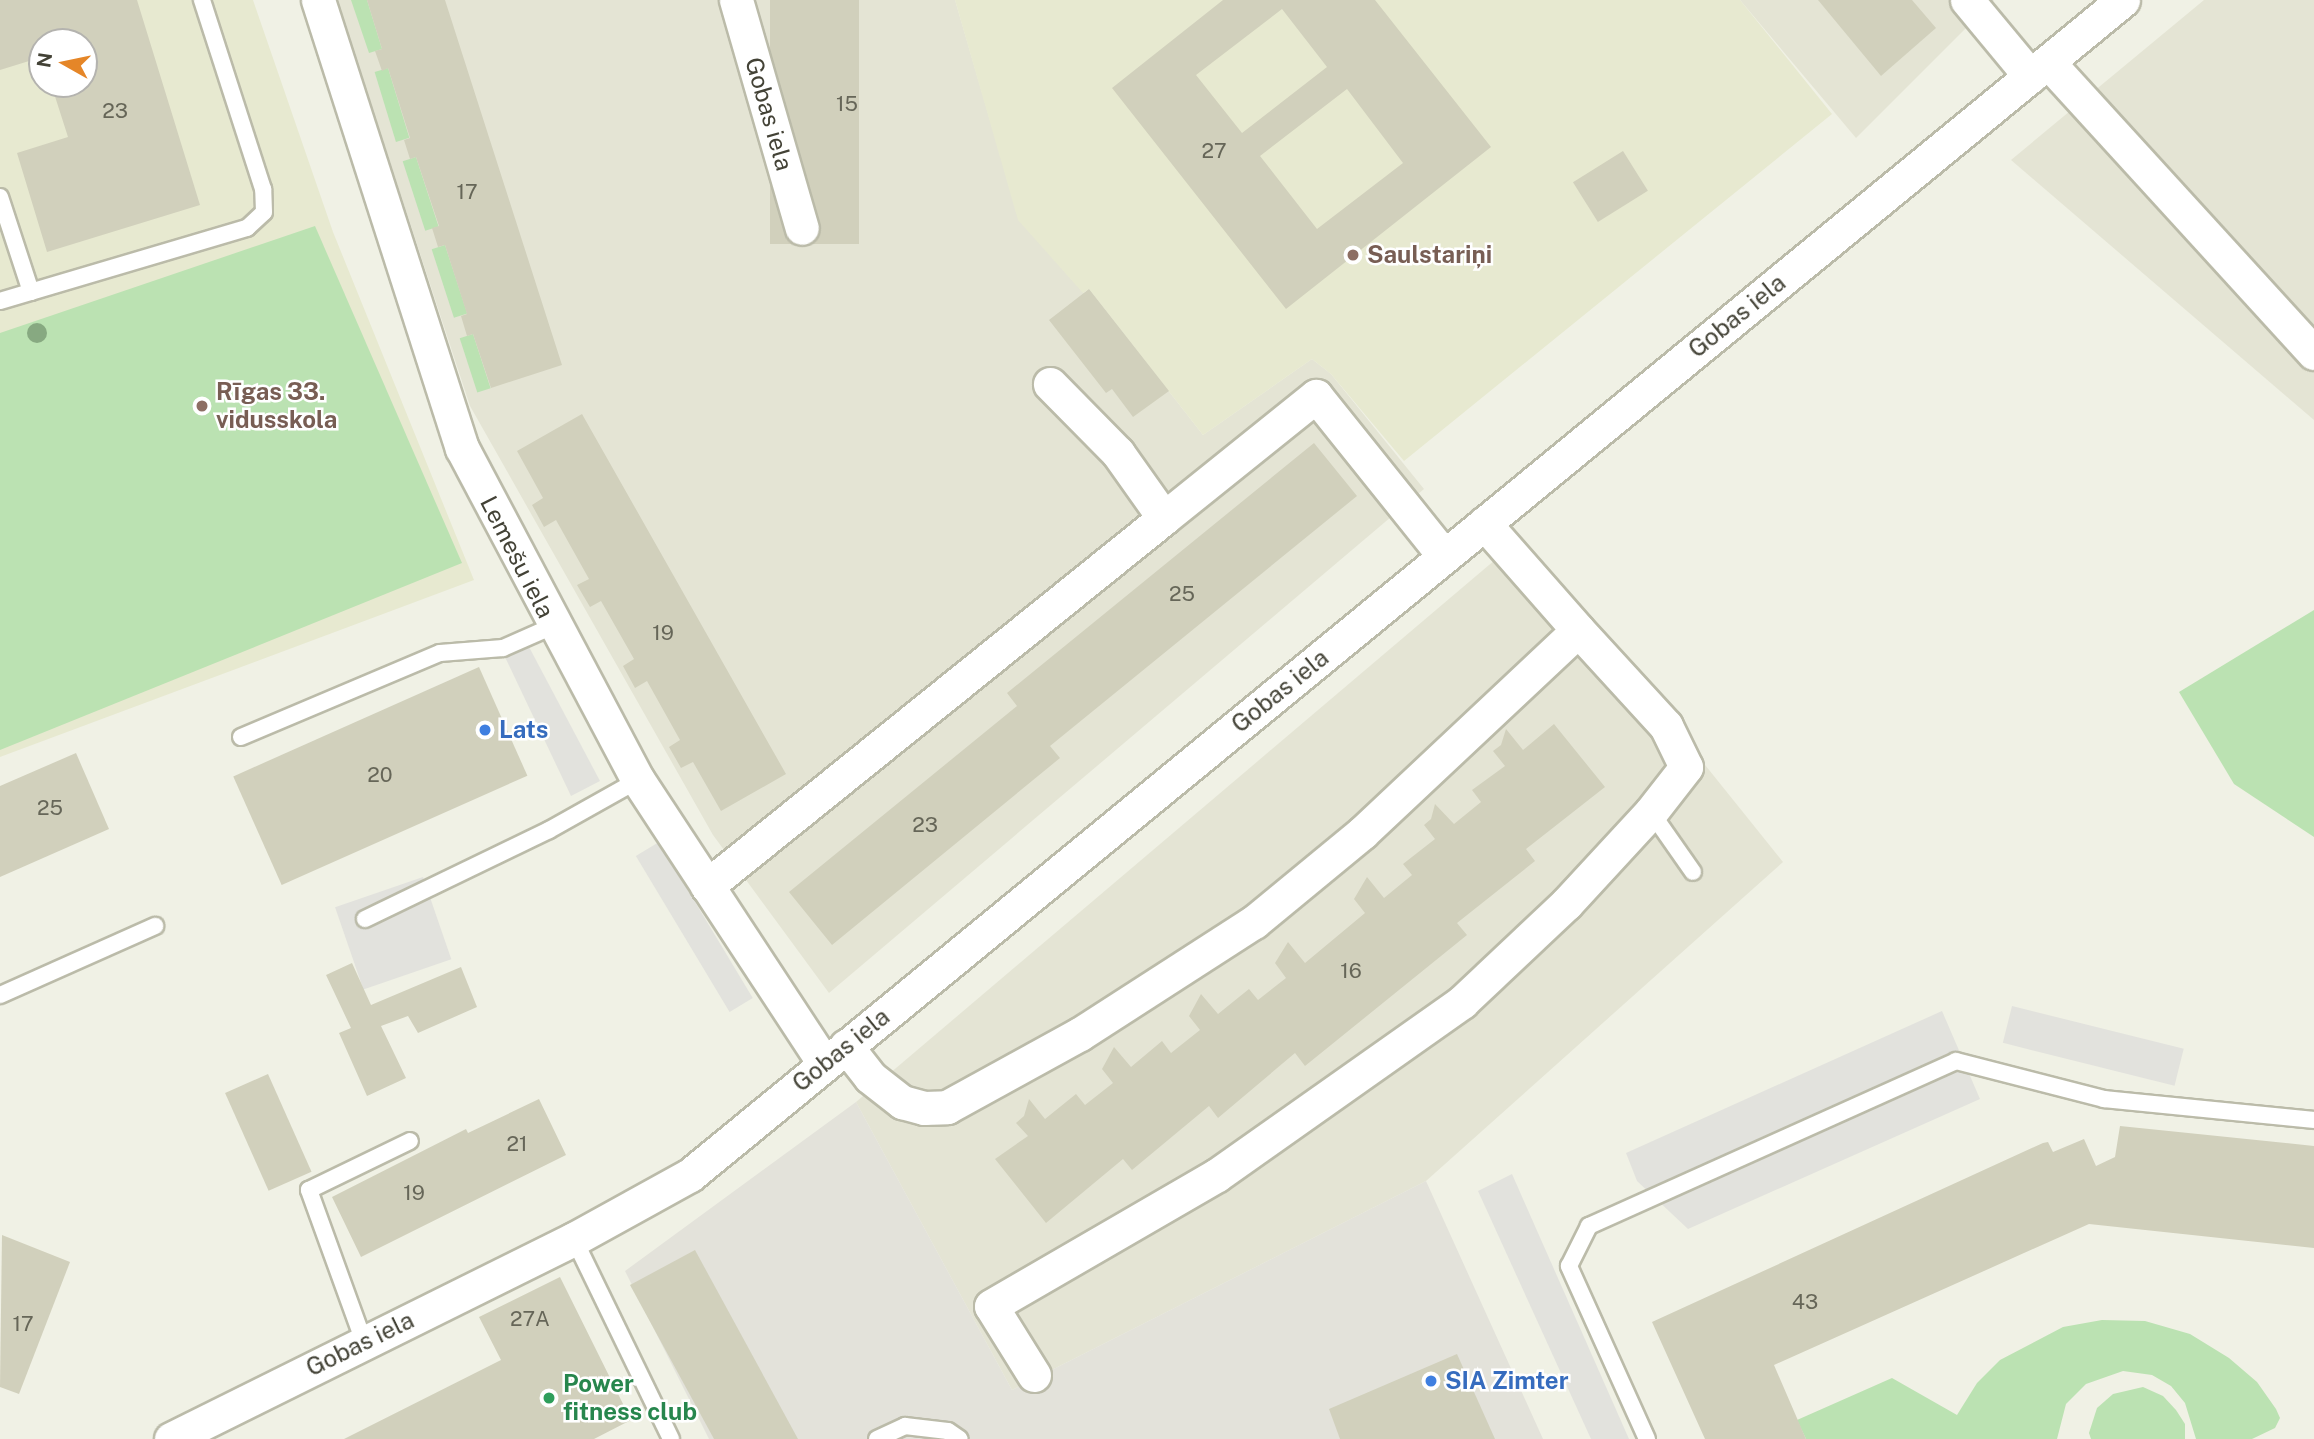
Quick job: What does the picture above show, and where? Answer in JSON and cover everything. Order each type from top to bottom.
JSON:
[{"type":"street","name":"Lemešu iela","points":[[318,0],[462,448],[553,626],[638,780],[707,886],[835,1055],[902,1102],[924,1108],[947,1107],[1080,1034],[1254,922],[1362,833],[1578,630]]},
{"type":"street","name":"Gobas iela","points":[[736,0],[802,229]]},
{"type":"street","points":[[1967,0],[2039,69],[2314,353]]},
{"type":"street","name":"Gobas iela","points":[[171,1439],[574,1239],[690,1175],[2123,0]]},
{"type":"street","points":[[1050,384],[1118,453],[1164,518]]},
{"type":"street","points":[[707,886],[1317,396],[1444,556]]},
{"type":"street","points":[[1034,1375],[991,1306],[1217,1175],[1462,1002],[1566,904],[1651,812],[1686,767],[1666,726],[1484,523]]},
{"type":"lane","points":[[0,301],[247,228],[264,212],[263,189],[202,0]]},
{"type":"lane","points":[[0,197],[31,292]]},
{"type":"lane","points":[[241,737],[440,653],[503,648],[553,626]]},
{"type":"lane","points":[[365,919],[549,830],[638,780]]},
{"type":"lane","points":[[1651,812],[1693,872]]},
{"type":"lane","points":[[0,995],[155,926]]},
{"type":"lane","points":[[1647,1439],[1569,1266],[1589,1226],[1956,1061],[2104,1099],[2314,1120]]},
{"type":"lane","points":[[365,1342],[309,1190],[411,1141]]},
{"type":"lane","points":[[574,1239],[671,1439]]},
{"type":"lane","points":[[877,1439],[905,1426],[948,1431],[960,1439]]},
{"type":"shaded area","name":"Rīgas 33. vidusskola","points":[[0,0],[253,0],[333,232],[474,580],[0,757]]},
{"type":"shaded area","points":[[337,0],[955,0],[1019,220],[1084,293],[1089,289],[1203,435],[1312,359],[1331,374],[1424,489],[829,993],[713,835],[470,406]]},
{"type":"shaded area","name":"Saulstariņi","points":[[955,0],[1740,0],[1832,114],[1404,461],[1331,374],[1312,359],[1203,435],[1089,289],[1083,293],[1018,220]]},
{"type":"shaded area","points":[[1740,0],[1994,0],[1856,138]]},
{"type":"shaded area","points":[[2204,0],[2314,0],[2314,420],[2011,160]]},
{"type":"shaded area","points":[[1522,537],[1783,862],[1426,1181],[1012,1390],[856,1102]]},
{"type":"shaded area","points":[[528,645],[600,781],[571,796],[505,657]]},
{"type":"shaded area","points":[[659,842],[753,998],[730,1012],[636,856]]},
{"type":"shaded area","points":[[423,877],[451,959],[363,990],[335,907]]},
{"type":"shaded area","points":[[2012,1006],[2184,1049],[2175,1086],[2003,1043]]},
{"type":"shaded area","points":[[1942,1011],[1980,1099],[1688,1229],[1637,1181],[1626,1153]]},
{"type":"shaded area","points":[[856,1102],[1012,1390],[1426,1181],[1543,1439],[709,1439],[625,1271]]},
{"type":"shaded area","points":[[1512,1174],[1629,1439],[1591,1439],[1478,1191]]},
{"type":"green space","points":[[351,0],[367,0],[382,49],[369,53]]},
{"type":"green space","points":[[388,68],[409,138],[396,142],[375,72]]},
{"type":"green space","points":[[416,157],[439,226],[425,231],[403,161]]},
{"type":"green space","name":"Rīgas 33. vidusskola","points":[[315,226],[462,563],[0,750],[0,333]]},
{"type":"green space","points":[[445,245],[467,313],[454,318],[432,249]]},
{"type":"green space","points":[[473,334],[491,388],[477,393],[460,338]]},
{"type":"green space","points":[[2314,610],[2314,837],[2234,784],[2179,692]]},
{"type":"green space","points":[[2102,1320],[2145,1321],[2190,1334],[2229,1358],[2257,1382],[2276,1409],[2280,1418],[2275,1428],[2252,1439],[2196,1439],[2185,1403],[2171,1386],[2152,1375],[2123,1371],[2086,1384],[2066,1404],[2057,1439],[1806,1439],[1797,1420],[1892,1378],[1957,1415],[1977,1383],[2000,1360],[2063,1327]]},
{"type":"green space","points":[[2143,1387],[2163,1396],[2176,1410],[2185,1424],[2185,1439],[2091,1439],[2089,1433],[2097,1408],[2113,1394]]},
{"type":"building","points":[[0,0],[137,0],[200,205],[47,252],[17,153],[68,137],[55,98],[98,98],[98,28],[28,28],[28,61],[0,70]]},
{"type":"building","points":[[367,0],[445,0],[562,365],[491,388],[473,334],[467,336],[461,316],[467,314],[445,245],[438,247],[432,228],[439,226],[416,157],[410,159],[404,140],[410,138],[388,68],[382,71],[375,51],[382,49]]},
{"type":"building","points":[[770,0],[859,0],[859,244],[770,244]]},
{"type":"building","points":[[1223,0],[1375,0],[1491,147],[1286,309],[1112,88]],"holes":[[[1282,9],[1327,67],[1242,133],[1196,75]],[[1347,89],[1403,163],[1317,229],[1260,156]]]},
{"type":"building","points":[[1818,0],[1912,0],[1936,28],[1881,76]]},
{"type":"building","points":[[1623,151],[1648,191],[1598,222],[1573,182]]},
{"type":"building","points":[[1089,289],[1169,391],[1133,417],[1112,389],[1106,393],[1049,320]]},
{"type":"building","points":[[582,414],[786,774],[721,811],[693,762],[681,768],[669,747],[680,740],[647,681],[635,688],[623,666],[634,659],[601,601],[590,607],[577,585],[589,579],[556,520],[544,527],[532,505],[543,498],[517,451]]},
{"type":"building","points":[[1314,443],[1357,496],[1050,746],[1060,758],[832,945],[789,892],[1017,706],[1007,693]]},
{"type":"building","points":[[479,667],[527,776],[282,885],[233,776]]},
{"type":"building","points":[[1554,724],[1605,787],[1526,849],[1535,861],[1457,923],[1467,935],[1305,1066],[1295,1053],[1218,1118],[1209,1106],[1132,1170],[1123,1159],[1046,1223],[995,1159],[1028,1136],[1016,1123],[1024,1116],[1029,1099],[1045,1119],[1076,1094],[1085,1105],[1113,1083],[1102,1069],[1114,1047],[1131,1067],[1162,1041],[1171,1053],[1200,1030],[1189,1016],[1201,994],[1218,1014],[1249,989],[1258,1000],[1286,978],[1275,963],[1288,942],[1305,963],[1365,913],[1354,899],[1367,877],[1384,898],[1412,875],[1403,864],[1435,839],[1424,825],[1431,819],[1435,804],[1454,824],[1481,802],[1472,790],[1505,766],[1493,751],[1501,745],[1506,729],[1523,750]]},
{"type":"building","points":[[76,753],[109,829],[0,877],[0,786]]},
{"type":"building","points":[[352,963],[371,1005],[461,967],[477,1007],[418,1033],[408,1016],[381,1026],[406,1078],[367,1096],[339,1033],[351,1028],[326,975]]},
{"type":"building","points":[[268,1074],[312,1172],[269,1191],[225,1093]]},
{"type":"building","points":[[539,1099],[566,1155],[361,1257],[332,1197],[466,1129],[468,1133]]},
{"type":"building","points":[[2120,1126],[2314,1146],[2314,1248],[2089,1224],[1774,1365],[1806,1439],[1705,1439],[1652,1322],[2043,1143],[2048,1142],[2053,1152],[2084,1139],[2096,1166],[2115,1157]]},
{"type":"building","points":[[2,1235],[70,1262],[19,1394],[0,1387]]},
{"type":"building","points":[[695,1250],[798,1439],[714,1439],[630,1285]]},
{"type":"building","points":[[560,1277],[631,1420],[594,1439],[344,1439],[501,1360],[479,1317]]},
{"type":"building","name":"SIA Zimter","points":[[1457,1354],[1495,1439],[1340,1439],[1329,1409]]},
{"type":"place","name":"Saulstariņi","points":[[1353,255]]},
{"type":"place","name":"Rīgas 33. vidusskola","points":[[202,406]]},
{"type":"place","name":"Lats","points":[[485,730]]},
{"type":"place","name":"SIA Zimter","points":[[1431,1381]]},
{"type":"place","name":"Power fitness club","points":[[549,1398]]}]
